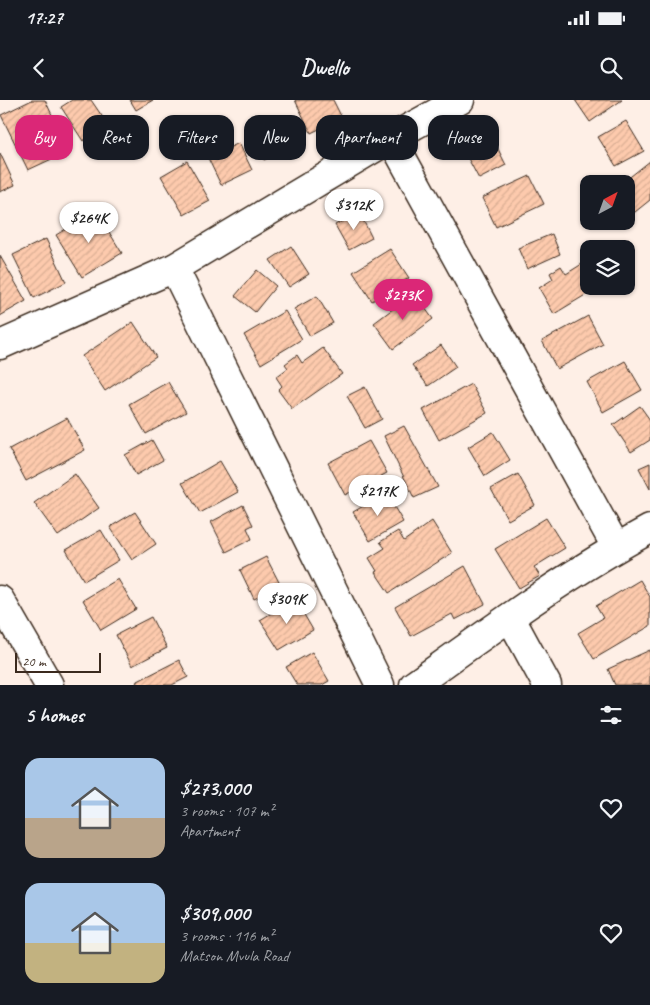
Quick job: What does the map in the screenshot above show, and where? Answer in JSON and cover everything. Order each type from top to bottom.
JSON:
[{"type":"street","points":[[418,123],[460,100]]},
{"type":"street","points":[[0,345],[174,268],[355,160]]},
{"type":"street","points":[[404,160],[616,547]]},
{"type":"street","points":[[174,268],[380,685]]},
{"type":"street","points":[[414,685],[510,616],[616,547],[650,529]]},
{"type":"street","points":[[0,600],[49,685]]},
{"type":"street","points":[[510,616],[547,685]]},
{"type":"building","points":[[32,100],[45,100],[52,115],[15,115],[15,144],[1,115]]},
{"type":"building","points":[[72,100],[91,100],[101,115],[83,115],[83,141],[73,126],[73,115],[66,115],[61,107]]},
{"type":"building","points":[[130,100],[153,100],[136,110]]},
{"type":"building","points":[[295,100],[333,100],[340,115],[316,115],[316,131],[311,133],[306,123],[306,115],[302,115]]},
{"type":"building","points":[[575,100],[622,100],[590,122]]},
{"type":"building","points":[[626,121],[644,151],[616,166],[598,137]]},
{"type":"building","points":[[239,143],[244,153],[244,160],[247,160],[252,170],[221,185],[209,160],[234,160],[234,145]]},
{"type":"building","points":[[499,151],[506,165],[479,179],[469,160],[499,160]]},
{"type":"building","points":[[0,153],[15,185],[0,192]]},
{"type":"building","points":[[23,160],[50,160],[28,170]]},
{"type":"building","points":[[187,161],[210,201],[184,215],[161,176]]},
{"type":"building","points":[[650,161],[650,200],[635,212],[635,175],[632,175]]},
{"type":"building","points":[[530,176],[544,204],[496,227],[482,198]]},
{"type":"building","points":[[96,211],[122,253],[82,277],[56,235]]},
{"type":"building","points":[[359,212],[372,238],[349,250],[335,225]]},
{"type":"building","points":[[552,234],[560,254],[527,269],[518,248]]},
{"type":"building","points":[[46,239],[66,282],[34,298],[13,255]]},
{"type":"building","points":[[291,246],[309,274],[289,287],[270,260]]},
{"type":"building","points":[[390,249],[409,278],[372,301],[353,272]]},
{"type":"building","points":[[0,256],[26,301],[0,316]]},
{"type":"building","points":[[580,265],[580,295],[585,295],[554,314],[539,288],[553,279],[550,273],[561,266],[566,274]]},
{"type":"building","points":[[257,270],[276,286],[255,312],[235,296]]},
{"type":"building","points":[[414,293],[433,319],[393,349],[374,323]]},
{"type":"building","points":[[317,296],[333,323],[310,336],[294,309]]},
{"type":"building","points":[[285,311],[302,339],[261,364],[244,335]]},
{"type":"building","points":[[588,316],[603,344],[557,369],[542,341]]},
{"type":"building","points":[[133,322],[156,357],[105,391],[82,356]]},
{"type":"building","points":[[441,345],[456,367],[428,386],[412,365]]},
{"type":"building","points":[[323,348],[342,374],[292,409],[278,390],[282,386],[276,377],[288,368],[285,364],[297,355],[302,363]]},
{"type":"building","points":[[625,361],[642,390],[603,412],[587,382]]},
{"type":"building","points":[[168,382],[186,412],[146,434],[129,404]]},
{"type":"building","points":[[471,384],[487,413],[439,440],[423,410]]},
{"type":"building","points":[[365,387],[382,419],[365,428],[347,396]]},
{"type":"building","points":[[640,406],[650,420],[650,440],[631,452],[613,425]]},
{"type":"building","points":[[67,418],[85,450],[26,481],[9,449]]},
{"type":"building","points":[[404,426],[438,487],[414,498],[384,436]]},
{"type":"building","points":[[493,432],[510,460],[485,476],[468,447]]},
{"type":"building","points":[[152,440],[163,460],[136,475],[125,455]]},
{"type":"building","points":[[369,441],[387,473],[345,495],[328,463]]},
{"type":"building","points":[[220,461],[238,492],[200,513],[182,483]]},
{"type":"building","points":[[650,463],[650,489],[639,468]]},
{"type":"building","points":[[75,474],[99,508],[58,536],[34,503]]},
{"type":"building","points":[[518,474],[535,505],[508,520],[491,489]]},
{"type":"building","points":[[386,493],[403,522],[370,541],[353,512]]},
{"type":"building","points":[[243,505],[253,525],[247,528],[252,539],[226,552],[211,522]]},
{"type":"building","points":[[135,512],[156,544],[132,560],[110,527]]},
{"type":"building","points":[[546,518],[565,548],[534,567],[540,576],[519,588],[495,549]]},
{"type":"building","points":[[432,521],[452,553],[389,593],[375,572],[377,571],[369,558],[385,548],[380,542],[398,531],[404,541]]},
{"type":"building","points":[[101,530],[119,560],[84,581],[66,550]]},
{"type":"building","points":[[266,557],[281,586],[254,599],[240,570]]},
{"type":"building","points":[[465,566],[485,604],[455,620],[452,614],[411,636],[395,607]]},
{"type":"building","points":[[118,579],[136,609],[101,630],[83,600]]},
{"type":"building","points":[[640,580],[650,597],[650,626],[594,659],[578,633],[603,618],[596,606]]},
{"type":"building","points":[[295,599],[313,630],[279,650],[260,620]]},
{"type":"building","points":[[151,617],[167,648],[132,666],[116,635]]},
{"type":"building","points":[[650,650],[650,685],[615,685],[608,669]]},
{"type":"building","points":[[312,652],[329,681],[322,685],[297,685],[286,667]]},
{"type":"building","points":[[179,660],[188,677],[172,685],[138,685],[136,682]]}]
